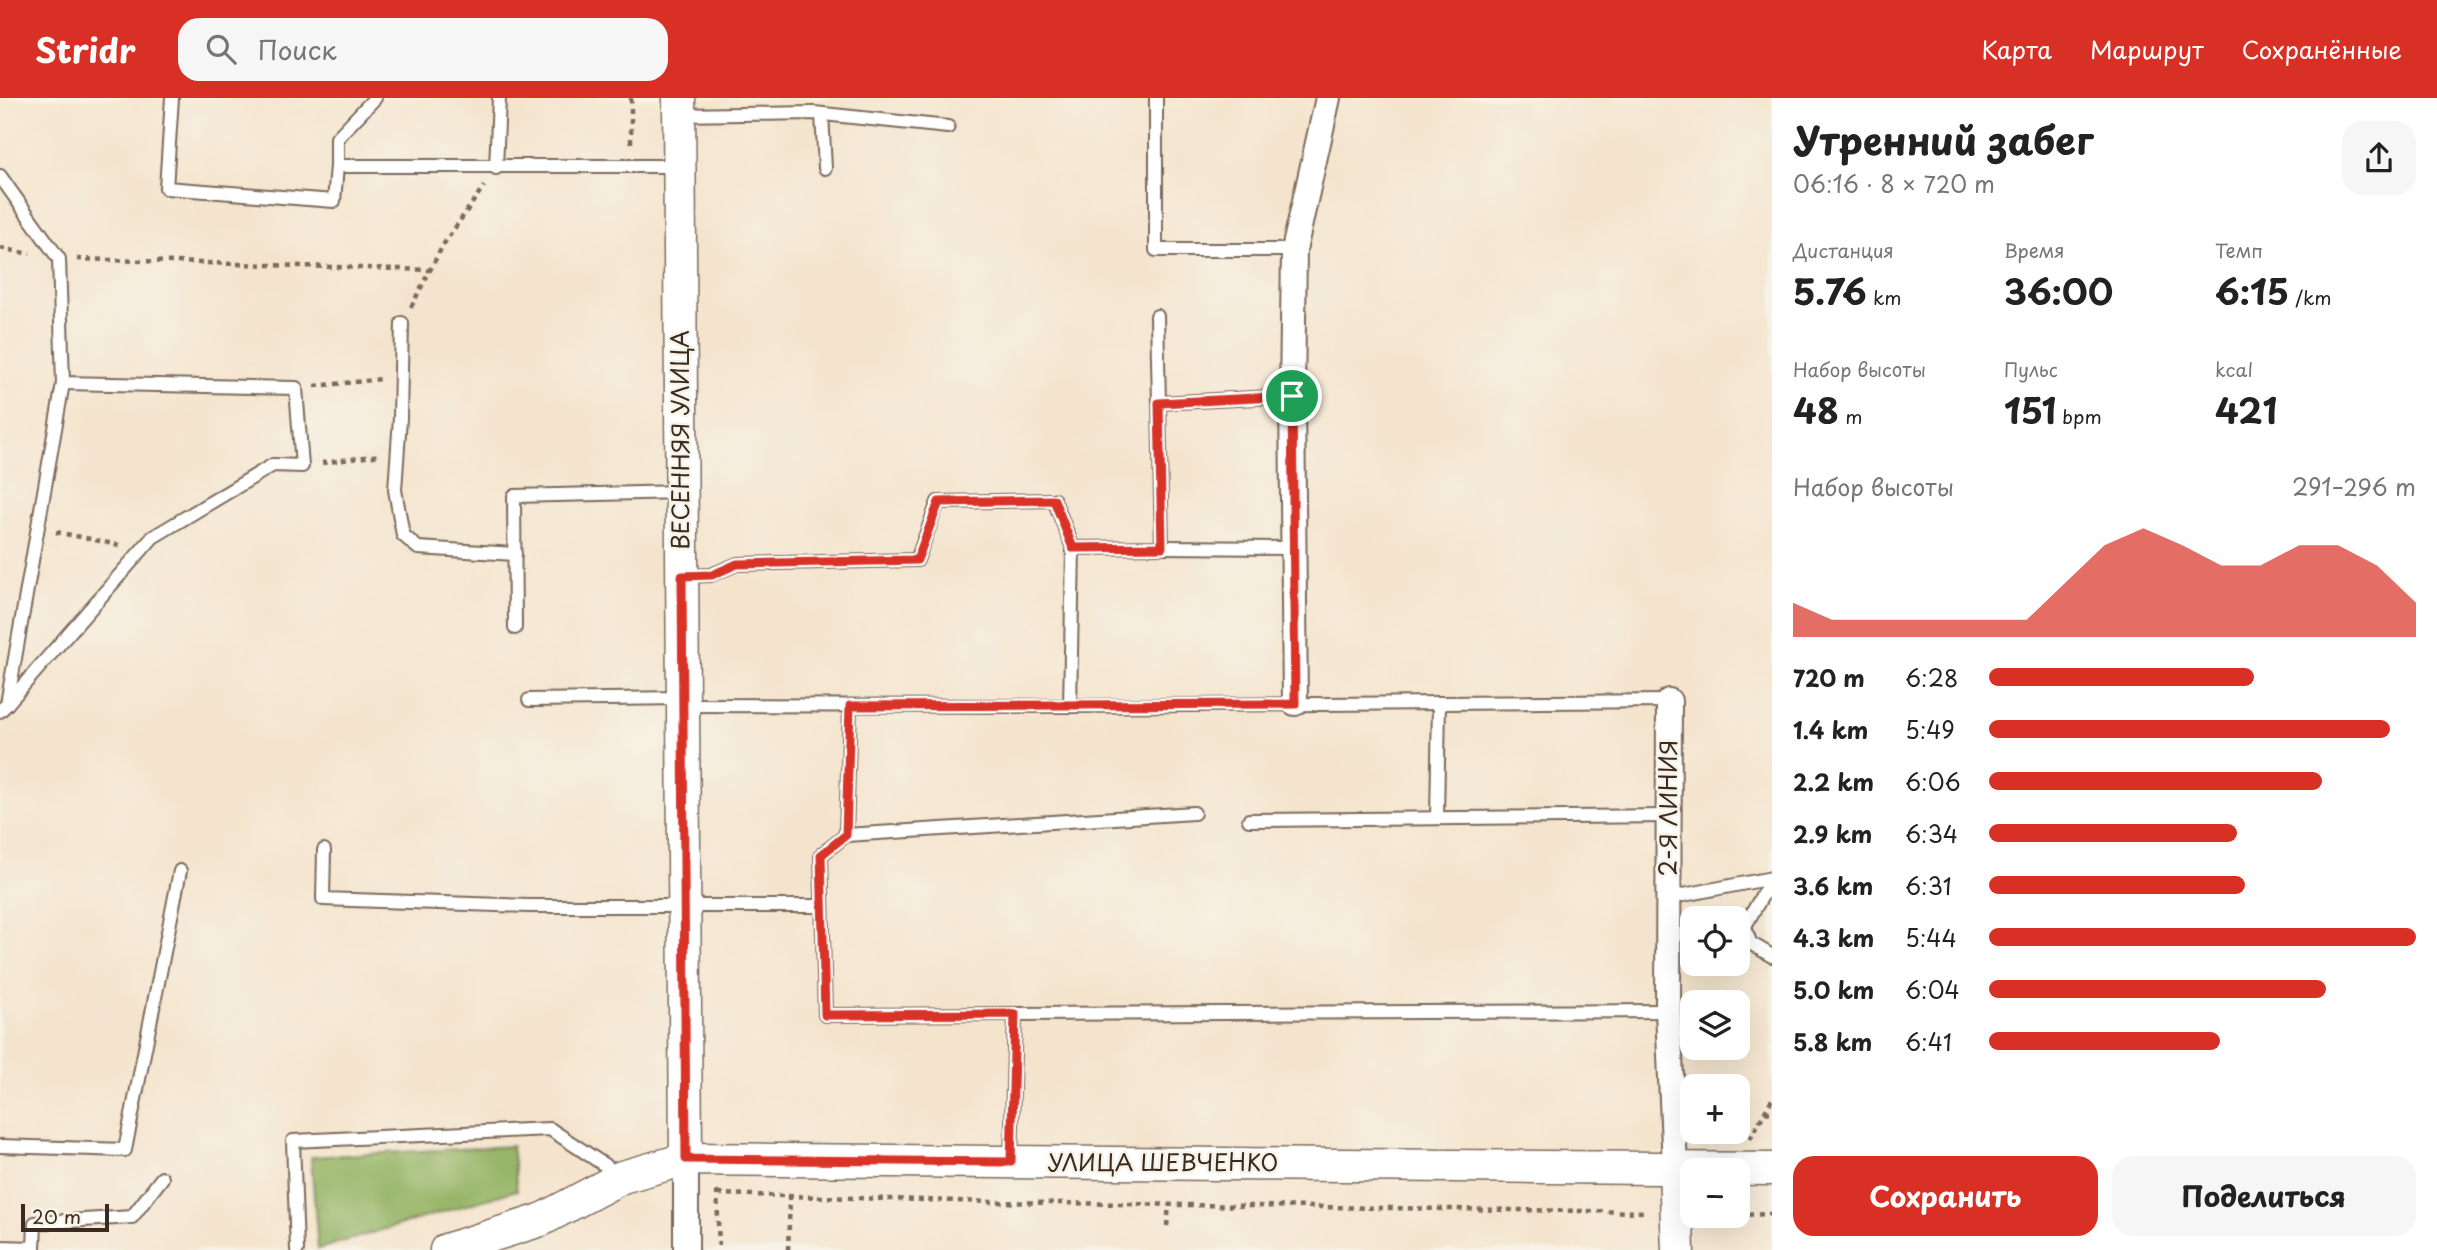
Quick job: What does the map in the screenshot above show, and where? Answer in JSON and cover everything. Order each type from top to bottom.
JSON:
[{"type":"street","points":[[1295,704],[1292,396],[1294,250],[1328,98]]},
{"type":"street","name":"ВЕСЕННЯЯ УЛИЦА","points":[[679,106],[685,907],[701,1159]]},
{"type":"street","name":"2-Я ЛИНИЯ","points":[[1669,701],[1668,1011],[1678,1250]]},
{"type":"street","points":[[686,1250],[701,1159]]},
{"type":"street","name":"УЛИЦА ШЕВЧЕНКО","points":[[446,1250],[541,1220],[622,1177],[701,1159],[1680,1167]]},
{"type":"street","name":"УЛИЦА ШЕВЧЕНКО","points":[[1750,1170],[1772,1169]]},
{"type":"lane","points":[[173,98],[166,188],[334,201],[337,138],[375,98]]},
{"type":"lane","points":[[496,168],[499,98]]},
{"type":"lane","points":[[815,98],[825,168]]},
{"type":"lane","points":[[1156,98],[1156,250],[1294,250]]},
{"type":"lane","points":[[679,106],[818,113],[948,127]]},
{"type":"lane","points":[[337,166],[679,166]]},
{"type":"lane","points":[[0,176],[59,259],[63,383],[4,708]]},
{"type":"lane","points":[[1157,316],[1162,547]]},
{"type":"lane","points":[[402,323],[396,490],[403,535],[418,548],[515,554]]},
{"type":"lane","points":[[4,708],[153,537],[273,465],[302,466],[296,388],[63,383]]},
{"type":"lane","points":[[1159,403],[1292,396]]},
{"type":"lane","points":[[515,628],[514,496],[682,492]]},
{"type":"lane","points":[[682,576],[712,575],[737,564],[917,560],[939,502],[1054,500],[1073,548],[1070,705]]},
{"type":"lane","points":[[1073,548],[1293,548]]},
{"type":"lane","points":[[529,700],[850,706],[1669,701]]},
{"type":"lane","points":[[1437,818],[1439,703]]},
{"type":"lane","points":[[846,835],[850,706]]},
{"type":"lane","points":[[1194,813],[846,835],[821,855],[825,1015],[1668,1011]]},
{"type":"lane","points":[[1249,820],[1669,816]]},
{"type":"lane","points":[[324,850],[323,899],[529,906],[822,906]]},
{"type":"lane","points":[[0,1146],[125,1150],[180,871]]},
{"type":"lane","points":[[1668,898],[1772,878]]},
{"type":"lane","points":[[1772,878],[1745,926],[1750,943],[1772,956]]},
{"type":"lane","points":[[1011,1162],[1015,1014]]},
{"type":"lane","points":[[298,1250],[293,1141],[550,1129],[622,1177]]},
{"type":"lane","points":[[0,1248],[34,1248],[35,1223],[132,1217],[162,1178]]},
{"type":"path","points":[[631,98],[631,166]]},
{"type":"path","points":[[402,323],[443,246],[496,168]]},
{"type":"path","points":[[0,248],[59,259],[430,270]]},
{"type":"path","points":[[296,388],[401,377]]},
{"type":"path","points":[[302,466],[398,453]]},
{"type":"path","points":[[38,528],[142,550]]},
{"type":"path","points":[[1739,1158],[1772,1099]]},
{"type":"path","points":[[1765,1112],[1772,1112]]},
{"type":"path","points":[[701,1159],[718,1194],[719,1250]]},
{"type":"path","points":[[718,1194],[1169,1205],[1677,1212]]},
{"type":"path","points":[[788,1250],[790,1196]]},
{"type":"path","points":[[1167,1226],[1169,1205]]},
{"type":"path","points":[[1750,1215],[1772,1214]]},
{"type":"green space","points":[[512,1146],[517,1190],[318,1249],[311,1157]]},
{"type":"route","points":[[1292,396],[1295,704],[850,706],[846,835],[821,855],[825,1015],[1015,1014],[1011,1162],[686,1159],[682,576],[712,575],[737,564],[917,560],[939,502],[1054,500],[1073,548],[1162,547],[1159,403],[1292,396]]}]
